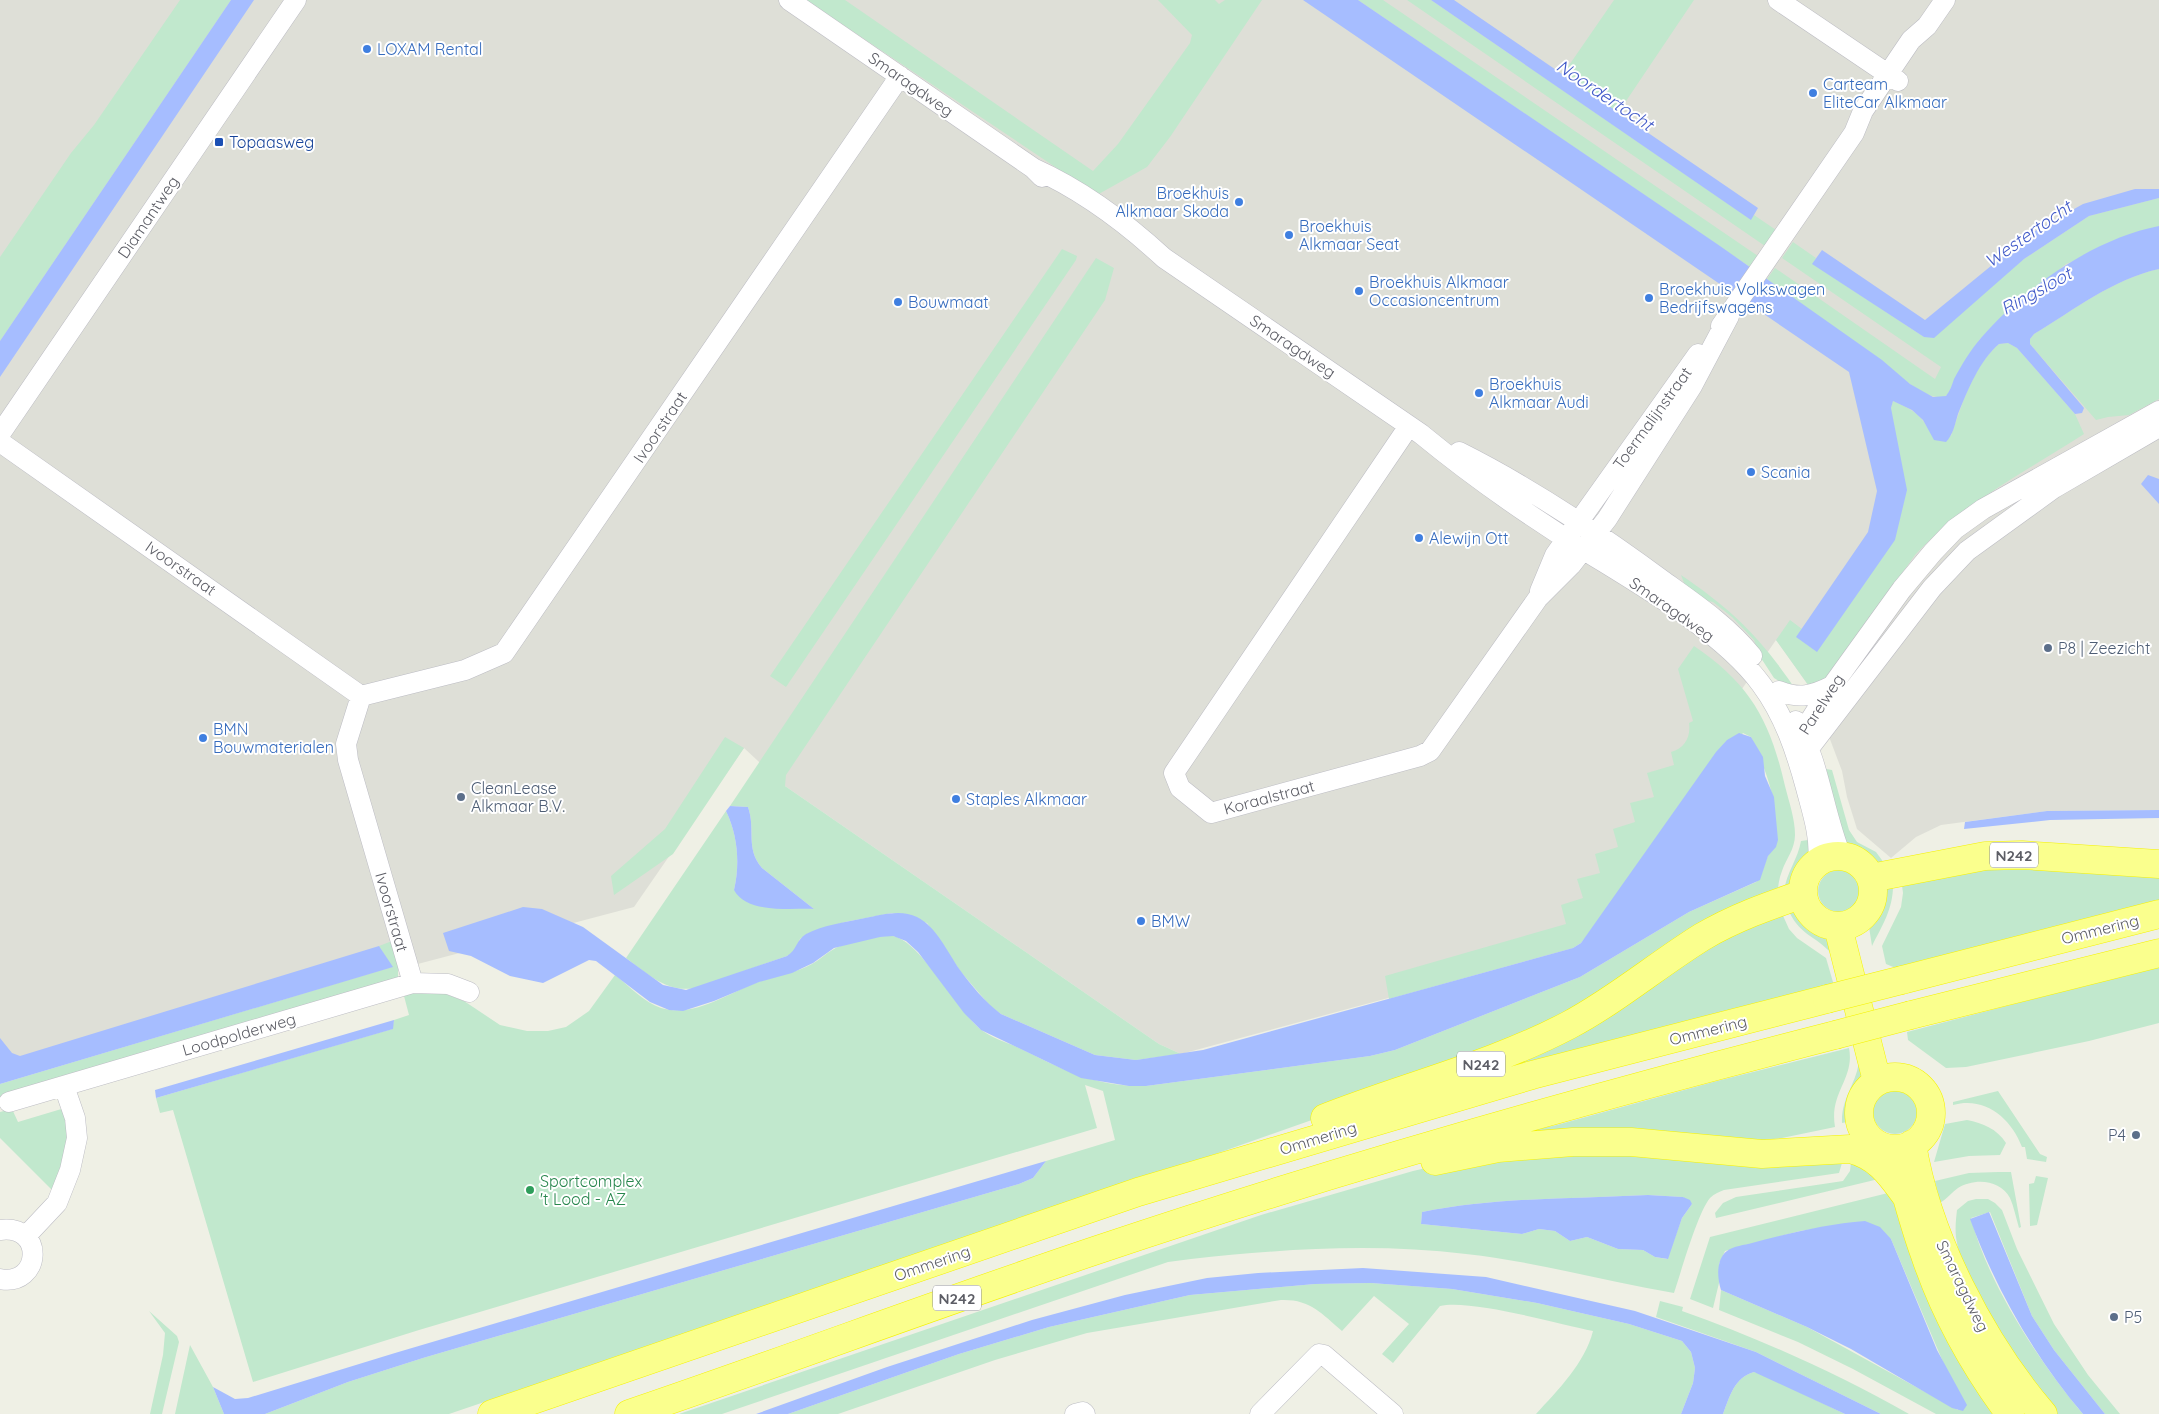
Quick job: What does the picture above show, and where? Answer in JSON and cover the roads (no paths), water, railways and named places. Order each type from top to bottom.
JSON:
[{"type":"highway","name":"N242","points":[[1871,878],[1985,856],[2022,854],[2159,864]]},
{"type":"highway","points":[[1830,859],[1857,861],[1866,868],[1871,878],[1873,898],[1863,917],[1846,925],[1828,925],[1814,917],[1805,904],[1802,894],[1806,875],[1830,859]]},
{"type":"highway","name":"N242","points":[[1138,1192],[1338,1113],[1529,1046],[1580,1019],[1720,927],[1745,914],[1802,894]]},
{"type":"highway","name":"Ommering","points":[[492,1414],[1138,1192],[1532,1075],[2159,914]]},
{"type":"highway","points":[[1846,925],[1886,1079]]},
{"type":"highway","name":"N242","points":[[629,1414],[795,1358],[902,1316],[1286,1188],[1589,1100],[2159,953]]},
{"type":"highway","points":[[1886,1079],[1914,1082],[1922,1088],[1929,1102],[1931,1113],[1929,1125],[1921,1138],[1903,1146],[1882,1146],[1873,1141],[1861,1126],[1859,1111],[1861,1100],[1868,1089],[1886,1079]]},
{"type":"highway","name":"N242","points":[[1732,1150],[1861,1126]]},
{"type":"highway","name":"N242","points":[[1286,1188],[1426,1164],[1492,1149],[1550,1143],[1631,1142],[1781,1154],[1827,1149],[1850,1149],[1863,1152],[1880,1163],[1906,1196]]},
{"type":"highway","name":"Smaragdweg","points":[[1903,1146],[1906,1196],[1925,1256],[1950,1314],[2010,1414]]},
{"type":"highway","name":"Smaragdweg","points":[[1903,1146],[1964,1295],[2001,1356],[2043,1414]]},
{"type":"street","name":"Diamantweg","points":[[0,434],[296,0]]},
{"type":"street","name":"Smaragdweg","points":[[789,0],[1033,168],[1061,195],[1101,223],[1164,258],[1415,430],[1451,459],[1692,621],[1734,654],[1761,684],[1802,742]]},
{"type":"street","points":[[1778,0],[1893,78]]},
{"type":"street","points":[[1733,310],[1854,133],[1874,117],[1893,78],[1921,47],[1927,26],[1945,0]]},
{"type":"street","name":"Ivoorstraat","points":[[0,442],[231,603],[360,696],[464,670],[504,653],[900,76]]},
{"type":"street","name":"Toermalijnstraat","points":[[1566,538],[1680,378],[1733,310]]},
{"type":"street","name":"Toermalijnstraat","points":[[1584,550],[1597,533],[1692,386],[1733,310]]},
{"type":"street","name":"Parelweg","points":[[1802,742],[1832,686],[1914,573],[1955,529],[1983,509],[2159,411]]},
{"type":"street","name":"Parelweg","points":[[1802,742],[1932,588],[1966,551],[2054,488],[2159,427]]},
{"type":"street","name":"Smaragdweg","points":[[1415,430],[1502,474],[1597,533],[1711,616],[1745,648],[1779,691],[1802,742],[1834,838],[1830,859]]},
{"type":"street","name":"Koraalstraat","points":[[1415,430],[1174,773],[1180,788],[1211,813],[1420,756],[1436,744],[1538,598],[1584,550]]},
{"type":"street","name":"Koraalstraat","points":[[1538,598],[1555,555],[1566,538]]},
{"type":"street","points":[[1779,691],[1805,697],[1832,686]]},
{"type":"street","name":"Ivoorstraat","points":[[360,696],[346,744],[348,760],[413,983]]},
{"type":"street","name":"Loodpolderweg","points":[[9,1102],[413,983],[448,984],[469,992]]},
{"type":"street","points":[[26,1236],[57,1203],[70,1170],[77,1138],[75,1118],[64,1086]]},
{"type":"street","points":[[0,1230],[17,1231],[26,1236],[33,1254],[29,1268],[16,1278],[0,1279]]},
{"type":"street","points":[[1260,1414],[1319,1354],[1324,1355],[1393,1414]]},
{"type":"street","points":[[1075,1414],[1083,1412],[1085,1414]]},
{"type":"water","points":[[231,0],[254,0],[0,377],[0,341]]},
{"type":"water","name":"Ringsloot","points":[[1303,0],[1358,0],[1720,246],[1882,360],[1910,384],[1933,397],[1946,396],[1970,352],[1981,338],[2018,301],[2039,284],[2085,254],[2134,232],[2159,226],[2159,269],[2126,280],[2110,288],[2034,334],[2030,339],[2030,344],[2084,408],[2082,413],[2075,414],[2017,348],[2008,343],[1999,344],[1980,367],[1966,395],[1952,433],[1946,442],[1934,440],[1923,420],[1912,410],[1893,401],[1891,408],[1907,490],[1895,540],[1817,652],[1796,637],[1868,532],[1877,491],[1849,372]]},
{"type":"water","points":[[1431,0],[1454,0],[1758,208],[1751,220]]},
{"type":"water","points":[[2135,189],[2159,189],[2159,198],[2089,216],[2024,259],[1934,338],[1924,337],[1812,264],[1822,250],[1925,320],[2030,234],[2083,204]]},
{"type":"water","points":[[2148,475],[2159,479],[2159,504],[2141,484]]},
{"type":"water","points":[[1739,733],[1751,737],[1763,757],[1765,776],[1774,797],[1778,840],[1776,847],[1768,856],[1760,880],[1689,912],[1580,977],[1395,1050],[1370,1056],[1146,1086],[1129,1086],[1081,1078],[981,1030],[964,1013],[918,952],[906,941],[893,936],[880,937],[834,948],[813,963],[792,973],[759,982],[714,1001],[683,1011],[669,1010],[650,1002],[596,961],[589,960],[543,983],[510,976],[471,956],[449,951],[443,933],[523,907],[542,909],[583,927],[663,985],[686,990],[787,956],[793,951],[803,936],[820,928],[884,914],[904,913],[924,921],[936,933],[969,982],[1001,1014],[1095,1055],[1136,1060],[1203,1050],[1573,948],[1581,943],[1716,752],[1727,740]]},
{"type":"water","points":[[730,806],[748,807],[752,846],[757,861],[762,868],[814,909],[770,908],[749,903],[740,898],[734,890],[737,850],[733,830],[726,811]]},
{"type":"water","points":[[2159,810],[2159,818],[2050,820],[1964,829],[1965,822],[2047,811]]},
{"type":"water","points":[[379,946],[393,967],[0,1084],[0,1038],[12,1053],[20,1056]]},
{"type":"water","points":[[394,1020],[393,1029],[156,1098],[155,1090]]},
{"type":"water","points":[[1046,1161],[1033,1178],[1019,1184],[423,1358],[348,1382],[265,1414],[224,1414],[213,1387],[235,1399],[248,1398]]},
{"type":"water","points":[[1648,1195],[1683,1197],[1690,1200],[1692,1204],[1682,1218],[1668,1259],[1655,1257],[1643,1250],[1618,1249],[1587,1237],[1570,1241],[1555,1231],[1539,1229],[1522,1234],[1421,1224],[1422,1212],[1450,1207],[1534,1199]]},
{"type":"water","points":[[1989,1212],[2032,1316],[2054,1350],[2105,1414],[2083,1414],[2048,1369],[2004,1297],[1970,1219]]},
{"type":"water","points":[[1865,1221],[1880,1227],[1891,1239],[1937,1350],[1967,1405],[1963,1411],[1952,1408],[1851,1349],[1807,1327],[1721,1290],[1718,1274],[1719,1264],[1723,1254],[1730,1249],[1808,1229]]},
{"type":"water","points":[[1363,1268],[1486,1277],[1635,1311],[1756,1352],[1881,1414],[1845,1414],[1754,1372],[1737,1383],[1723,1414],[1681,1414],[1693,1383],[1695,1368],[1691,1352],[1682,1341],[1629,1324],[1537,1303],[1452,1289],[1371,1283],[1315,1284],[1190,1295],[1049,1327],[959,1354],[788,1414],[756,1414],[887,1367],[1032,1320],[1125,1295],[1207,1278],[1258,1273]]},
{"type":"place","name":"LOXAM Rental","points":[[367,49]]},
{"type":"place","name":"Carteam EliteCar Alkmaar","points":[[1813,93]]},
{"type":"place","name":"Topaasweg","points":[[219,142]]},
{"type":"place","name":"Broekhuis Alkmaar Skoda","points":[[1239,202]]},
{"type":"place","name":"Broekhuis Alkmaar Seat","points":[[1289,235]]},
{"type":"place","name":"Broekhuis Alkmaar Occasioncentrum","points":[[1359,291]]},
{"type":"place","name":"Broekhuis Volkswagen Bedrijfswagens","points":[[1649,298]]},
{"type":"place","name":"Bouwmaat","points":[[898,302]]},
{"type":"place","name":"Broekhuis Alkmaar Audi","points":[[1479,393]]},
{"type":"place","name":"Scania","points":[[1751,472]]},
{"type":"place","name":"Alewijn Ott","points":[[1419,538]]},
{"type":"place","name":"P8 | Zeezicht","points":[[2048,648]]},
{"type":"place","name":"BMN Bouwmaterialen","points":[[203,738]]},
{"type":"place","name":"CleanLease Alkmaar B.V.","points":[[461,797]]},
{"type":"place","name":"Staples Alkmaar","points":[[956,799]]},
{"type":"place","name":"BMW","points":[[1141,921]]},
{"type":"place","name":"P4","points":[[2136,1135]]},
{"type":"place","name":"Sportcomplex 't Lood - AZ","points":[[530,1190]]},
{"type":"place","name":"P5","points":[[2114,1317]]},
{"type":"water label","name":"Noordertocht","points":[[1605,95]]},
{"type":"water label","name":"Westertocht","points":[[2028,234]]}]
